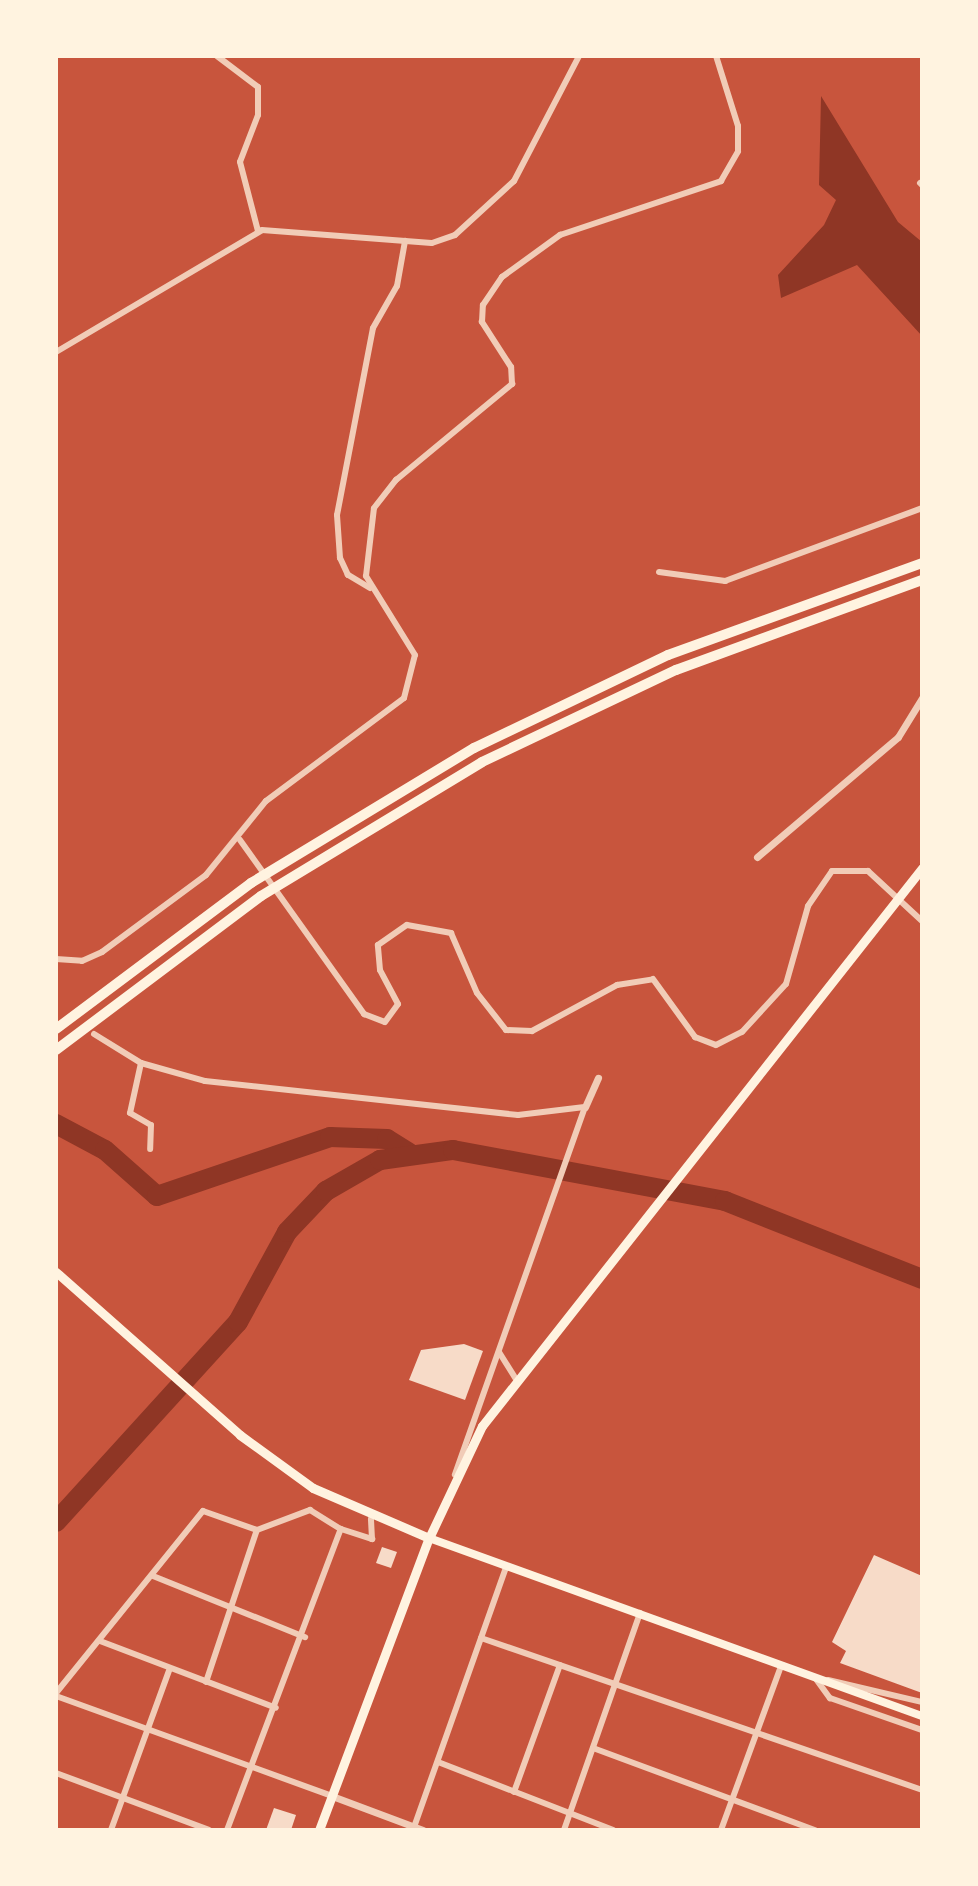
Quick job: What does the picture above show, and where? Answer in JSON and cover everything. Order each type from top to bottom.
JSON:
[{"type":"highway","points":[[56,1029],[251,883],[474,748],[668,655],[922,563]]},
{"type":"highway","points":[[56,1050],[261,896],[482,762],[676,670],[922,580]]},
{"type":"main road","points":[[319,1830],[454,1476],[516,1379],[922,868]]},
{"type":"main road","points":[[56,1272],[240,1435],[371,1519],[922,1716]]},
{"type":"street","points":[[217,56],[258,87],[258,115],[240,162],[258,231]]},
{"type":"street","points":[[56,352],[258,231],[405,241],[455,235],[514,181],[579,56]]},
{"type":"street","points":[[370,588],[365,542],[383,495],[512,384],[511,367],[482,322],[496,285],[560,235],[703,192],[734,164],[738,126],[716,56]]},
{"type":"street","points":[[56,959],[82,961],[102,952],[206,875],[240,840],[266,801],[363,733],[411,689],[413,648],[370,588],[348,575],[340,558],[337,515],[373,328],[397,286],[405,241]]},
{"type":"street","points":[[659,572],[737,578],[922,508]]},
{"type":"street","points":[[757,857],[898,737],[922,698]]},
{"type":"street","points":[[240,840],[371,1019],[392,1021],[397,1011],[378,964],[380,940],[393,928],[430,925],[451,933],[477,993],[506,1030],[532,1031],[617,985],[653,979],[695,1037],[716,1045],[742,1032],[786,984],[808,906],[824,877],[854,866],[898,898],[922,921]]},
{"type":"street","points":[[94,1034],[141,1063],[254,1089],[464,1110],[549,1115],[585,1107]]},
{"type":"street","points":[[141,1063],[130,1113],[151,1125],[150,1149]]},
{"type":"street","points":[[454,1476],[598,1078]]},
{"type":"street","points":[[499,1352],[516,1379]]},
{"type":"street","points":[[371,1519],[372,1539],[341,1529],[310,1510],[257,1530],[203,1511],[56,1695],[417,1829],[506,1567]]},
{"type":"street","points":[[227,1830],[305,1637],[341,1529]]},
{"type":"street","points":[[206,1682],[257,1530]]},
{"type":"street","points":[[153,1576],[305,1637]]},
{"type":"street","points":[[564,1830],[640,1613]]},
{"type":"street","points":[[481,1638],[922,1790]]},
{"type":"street","points":[[100,1641],[276,1708]]},
{"type":"street","points":[[514,1792],[560,1665]]},
{"type":"street","points":[[721,1830],[781,1666]]},
{"type":"street","points":[[111,1830],[170,1668]]},
{"type":"street","points":[[816,1679],[922,1702]]},
{"type":"street","points":[[816,1679],[830,1698],[922,1730]]},
{"type":"street","points":[[593,1748],[815,1830]]},
{"type":"street","points":[[438,1762],[613,1830]]},
{"type":"street","points":[[56,1773],[209,1830]]},
{"type":"shaded area","points":[[821,96],[898,222],[922,242],[922,336],[857,265],[781,298],[778,275],[824,225],[836,200],[819,185]]},
{"type":"building","points":[[464,1344],[483,1351],[465,1400],[409,1380],[421,1350]]},
{"type":"building","points":[[382,1547],[397,1552],[391,1568],[376,1563]]},
{"type":"building","points":[[874,1555],[922,1576],[922,1693],[840,1663],[846,1651],[832,1642]]},
{"type":"building","points":[[274,1808],[296,1815],[291,1830],[266,1830]]},
{"type":"waterway","points":[[56,1124],[105,1150],[157,1196],[330,1137],[387,1139],[409,1153]]},
{"type":"waterway","points":[[56,1522],[238,1322],[287,1232],[326,1191],[380,1160],[453,1150],[725,1201],[922,1279]]}]
